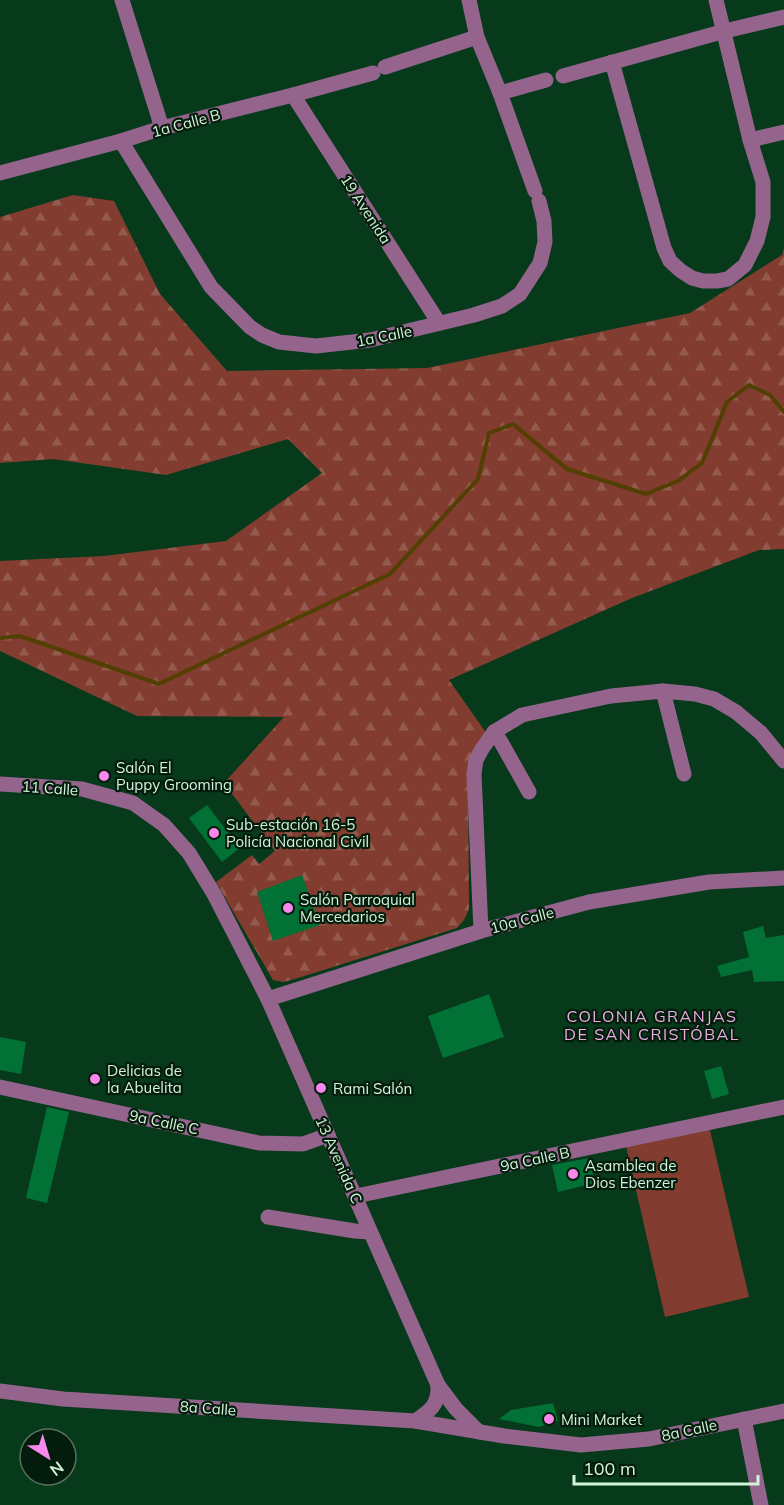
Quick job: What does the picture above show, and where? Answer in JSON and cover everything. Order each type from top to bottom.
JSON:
[{"type":"street","points":[[122,0],[162,128]]},
{"type":"street","name":"1a Calle","points":[[121,141],[211,287],[250,327],[262,335],[279,342],[316,346],[370,340],[502,306],[520,294],[540,263],[545,242],[544,221],[500,93],[477,37],[469,0]]},
{"type":"street","points":[[612,62],[664,248],[670,261],[692,278],[703,281],[728,279],[745,265],[757,242],[763,216],[763,182],[750,140],[716,0]]},
{"type":"street","points":[[562,76],[784,16]]},
{"type":"street","name":"1a Calle B","points":[[0,173],[162,128],[294,95],[379,70],[477,37]]},
{"type":"street","points":[[500,93],[546,80]]},
{"type":"street","name":"19 Avenida","points":[[294,95],[439,324]]},
{"type":"street","points":[[750,140],[784,132]]},
{"type":"street","points":[[663,691],[684,774]]},
{"type":"street","points":[[481,931],[474,774],[476,760],[494,732],[522,715],[611,696],[663,691],[695,694],[714,699],[736,712],[761,733],[784,761]]},
{"type":"street","points":[[494,732],[530,792]]},
{"type":"street","name":"11 Calle","points":[[0,784],[82,789],[133,803],[164,825]]},
{"type":"street","name":"13 Avenida C","points":[[164,825],[189,854],[214,894],[268,999],[438,1385],[456,1409],[479,1432]]},
{"type":"street","name":"10a Calle","points":[[268,999],[481,931],[589,902],[709,882],[784,878]]},
{"type":"street","name":"9a Calle C","points":[[0,1087],[259,1143],[303,1144],[328,1136]]},
{"type":"street","name":"9a Calle B","points":[[356,1196],[784,1107]]},
{"type":"street","points":[[268,1217],[370,1232]]},
{"type":"street","points":[[416,1421],[430,1411],[438,1396],[438,1385]]},
{"type":"street","name":"8a Calle","points":[[0,1392],[63,1399],[416,1421],[479,1432],[581,1445],[649,1439],[784,1411]]},
{"type":"street","points":[[744,1419],[761,1505]]},
{"type":"green space","points":[[73,195],[114,201],[160,294],[227,371],[427,368],[690,313],[782,255],[784,248],[784,549],[759,550],[632,598],[449,680],[487,734],[468,775],[469,909],[457,928],[284,982],[273,980],[216,882],[252,855],[259,864],[275,851],[224,783],[284,717],[137,716],[0,651],[0,561],[104,556],[226,541],[322,473],[288,439],[166,475],[53,459],[0,463],[0,217]]},
{"type":"green space","points":[[709,1126],[749,1297],[665,1317],[626,1146]]},
{"type":"building","name":"Sub-estación 16-5 Policía Nacional Civil","points":[[207,805],[240,848],[222,862],[189,818]]},
{"type":"building","name":"Salón Parroquial Mercedarios","points":[[302,875],[320,925],[273,941],[257,892]]},
{"type":"building","points":[[763,926],[766,938],[784,935],[784,981],[754,982],[752,970],[721,977],[717,966],[749,957],[743,932]]},
{"type":"building","points":[[489,994],[504,1037],[443,1058],[428,1016]]},
{"type":"building","points":[[0,1037],[26,1042],[21,1074],[0,1070]]},
{"type":"building","points":[[721,1066],[729,1094],[712,1099],[704,1071]]},
{"type":"building","points":[[47,1107],[69,1112],[47,1203],[26,1198]]},
{"type":"building","name":"Asamblea de Dios Ebenzer","points":[[589,1158],[595,1183],[558,1192],[552,1165]]},
{"type":"building","points":[[553,1403],[558,1421],[539,1427],[499,1419],[511,1410]]},
{"type":"waterway","points":[[0,638],[20,636],[159,684],[390,574],[478,479],[489,433],[513,424],[567,469],[646,494],[678,481],[702,463],[727,402],[749,385],[770,395],[784,412]]},
{"type":"place","name":"Salón El Puppy Grooming","points":[[104,776]]},
{"type":"place","name":"Sub-estación 16-5 Policía Nacional Civil","points":[[214,833]]},
{"type":"place","name":"Salón Parroquial Mercedarios","points":[[288,908]]},
{"type":"place","name":"Delicias de la Abuelita","points":[[95,1079]]},
{"type":"place","name":"Rami Salón","points":[[321,1088]]},
{"type":"place","name":"Asamblea de Dios Ebenzer","points":[[573,1174]]},
{"type":"place","name":"Mini Market","points":[[549,1419]]},
{"type":"district","name":"COLONIA GRANJAS DE SAN CRISTÓBAL","points":[[652,1025]]}]
